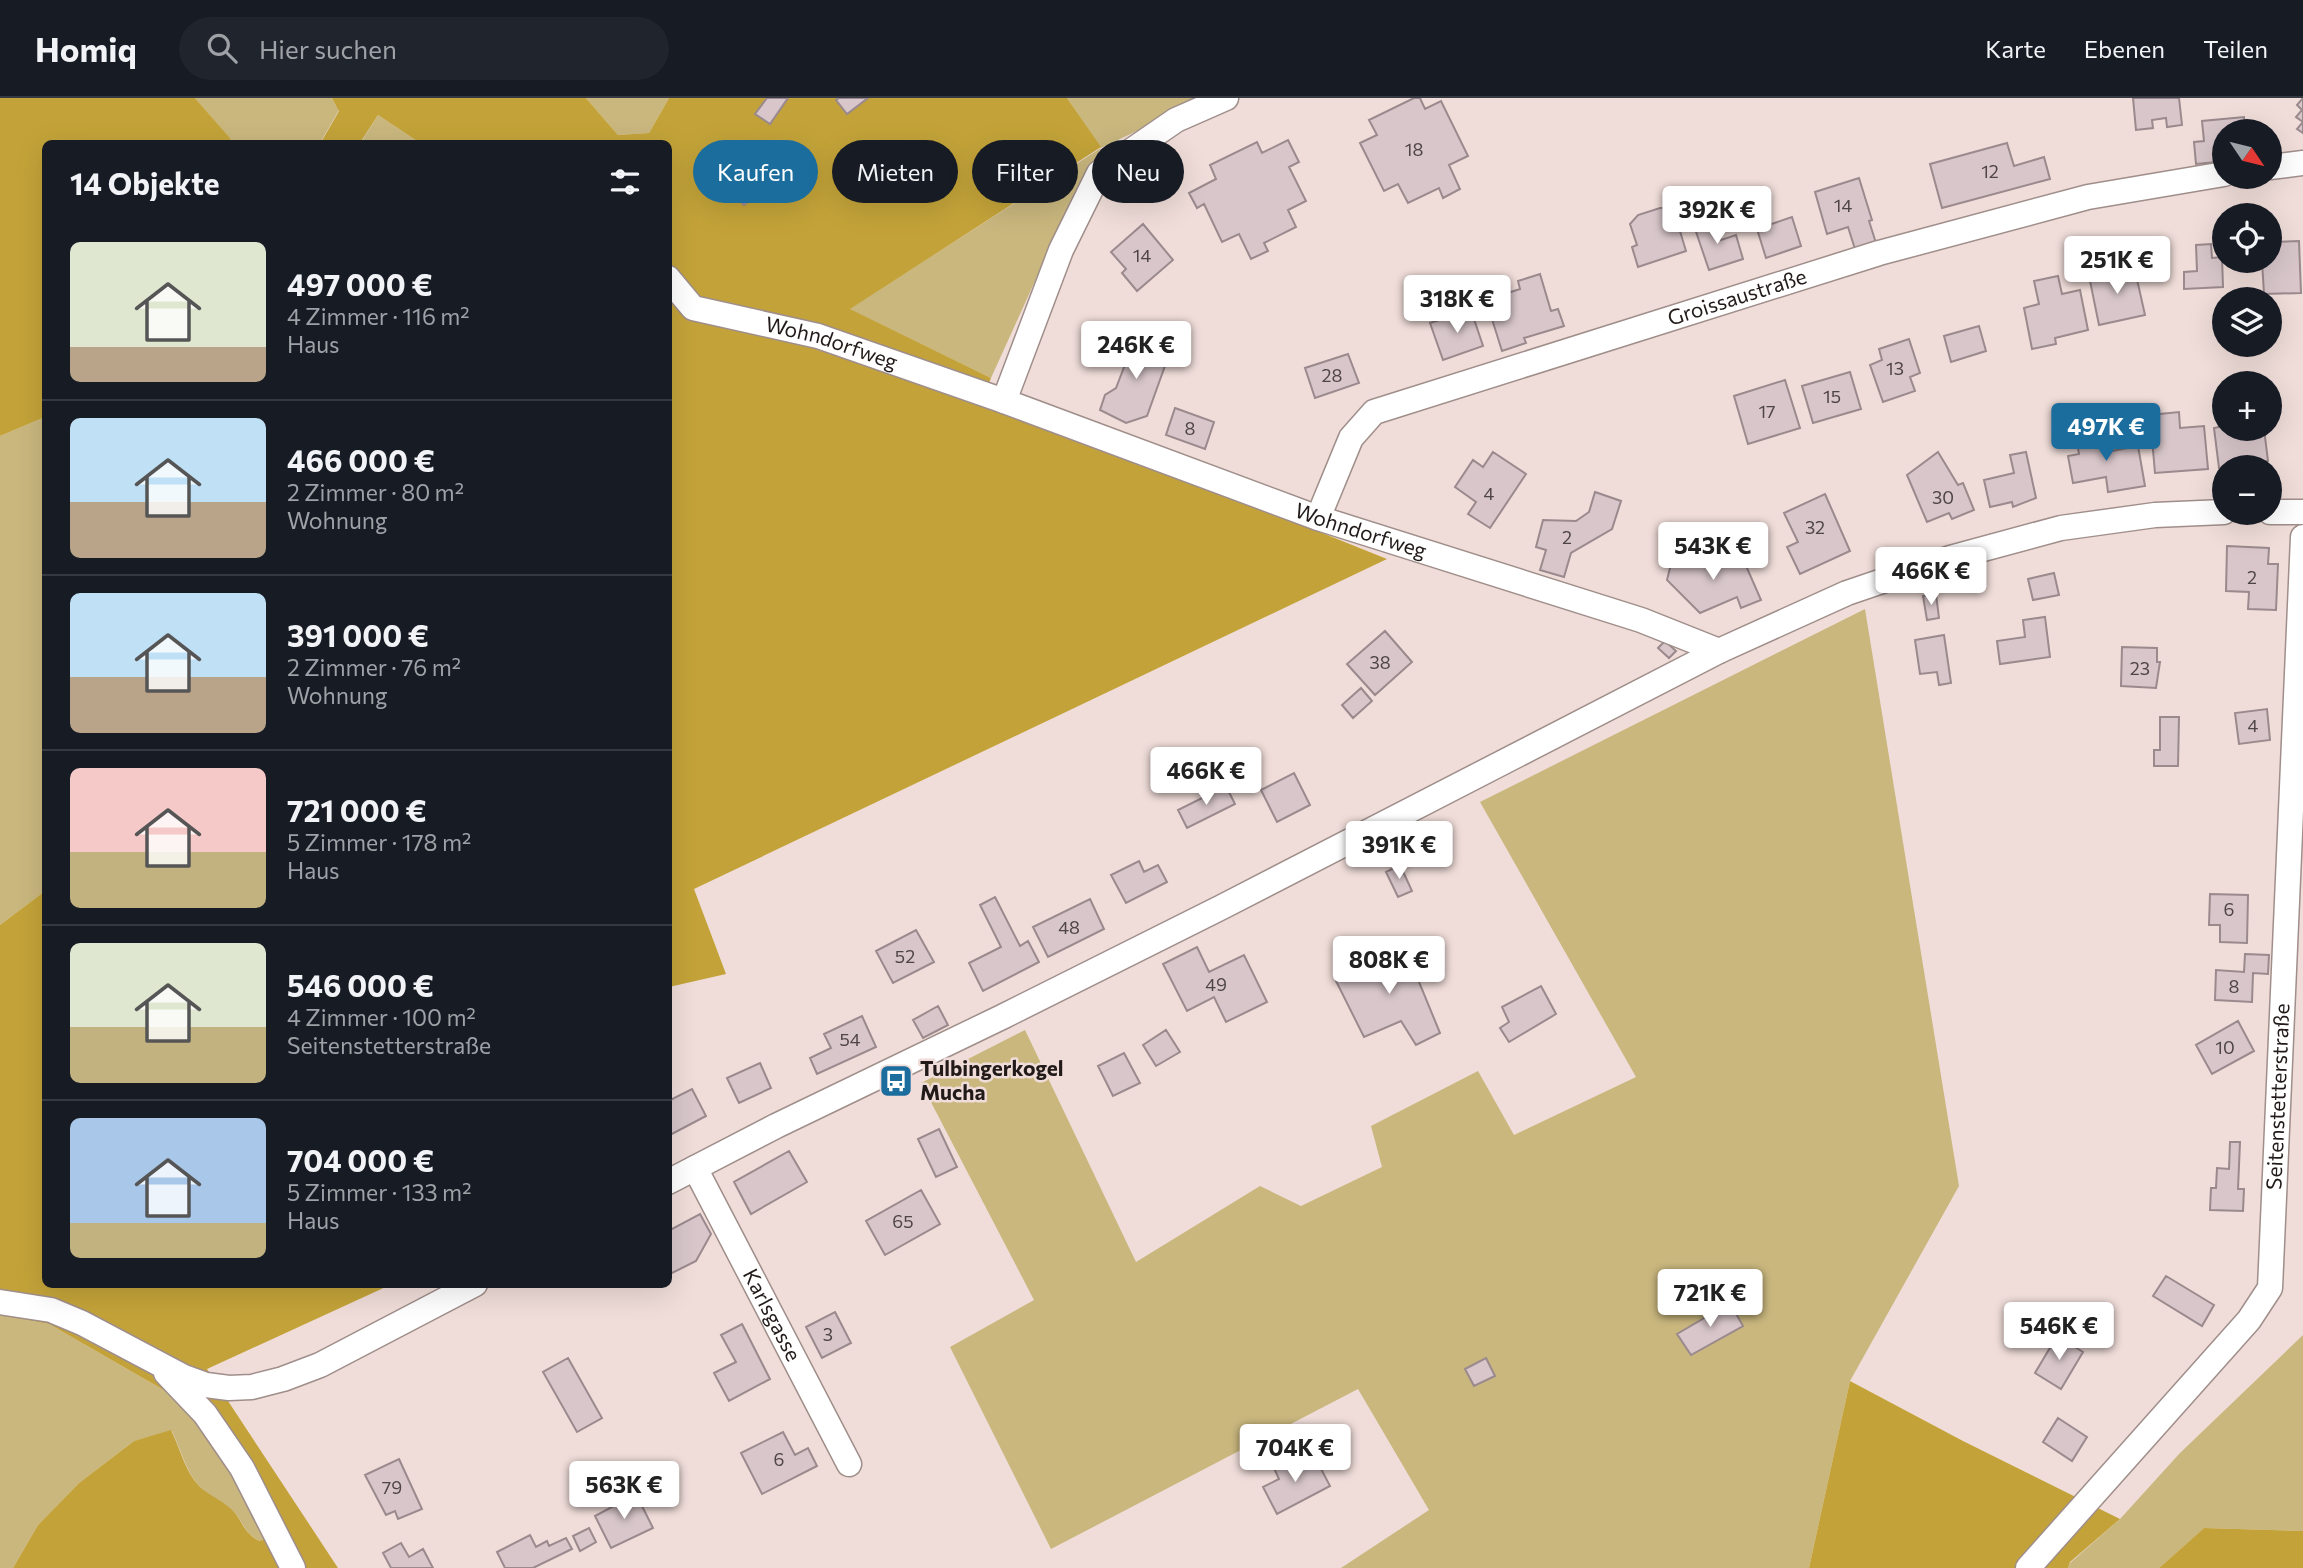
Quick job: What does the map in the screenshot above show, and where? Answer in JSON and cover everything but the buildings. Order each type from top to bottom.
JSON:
[{"type":"street","points":[[1004,401],[1061,250],[1099,173],[1176,120],[1226,98]]},
{"type":"street","points":[[2282,166],[2303,163]]},
{"type":"street","name":"Groissaustraße","points":[[1318,518],[1350,438],[1374,412],[1879,253],[2088,197],[2212,176]]},
{"type":"street","name":"Wohndorfweg","points":[[672,283],[693,308],[818,336],[1004,401],[1318,518],[1641,620],[1720,651]]},
{"type":"street","points":[[672,1180],[1190,923],[1720,651],[1847,593],[1950,558],[2061,528],[2155,514],[2212,512]]},
{"type":"street","points":[[2282,512],[2303,512]]},
{"type":"street","name":"Seitenstetterstraße","points":[[2028,1568],[2249,1320],[2270,1288],[2303,537]]},
{"type":"street","name":"Karlsgasse","points":[[695,1168],[849,1464]]},
{"type":"street","points":[[0,1302],[51,1310],[82,1323],[158,1365],[206,1385],[229,1388],[252,1387],[320,1365],[467,1288]]},
{"type":"street","points":[[158,1365],[205,1414],[242,1468],[293,1568]]},
{"type":"shaded area","points":[[0,98],[195,98],[230,140],[42,140],[42,418],[0,436]]},
{"type":"shaded area","points":[[195,98],[332,98],[339,110],[322,140],[231,139]]},
{"type":"shaded area","points":[[332,98],[586,98],[618,135],[649,133],[669,98],[1067,98],[1096,140],[1092,140],[1092,153],[1078,162],[1078,140],[972,140],[972,203],[1014,203],[850,309],[991,378],[983,397],[1387,559],[694,889],[726,974],[672,986],[672,140],[416,140],[378,115],[362,140],[322,140],[339,111]]},
{"type":"shaded area","points":[[586,98],[669,98],[649,133],[618,135]]},
{"type":"shaded area","points":[[1067,98],[1206,98],[1118,140],[1096,140]]},
{"type":"shaded area","points":[[378,115],[416,140],[362,140]]},
{"type":"shaded area","points":[[1092,154],[1092,166],[1078,194],[1078,163]]},
{"type":"shaded area","points":[[1015,203],[1073,203],[991,378],[849,309]]},
{"type":"shaded area","points":[[42,418],[42,893],[0,925],[0,436]]},
{"type":"shaded area","points":[[1865,609],[1959,1186],[1850,1381],[1809,1568],[1341,1568],[1429,1510],[1358,1389],[1051,1549],[950,1347],[1034,1300],[921,1083],[1025,1030],[1136,1262],[1260,1186],[1301,1206],[1382,1167],[1371,1126],[1478,1071],[1514,1135],[1636,1077],[1480,802]]},
{"type":"shaded area","points":[[42,893],[42,1288],[383,1288],[207,1369],[338,1568],[13,1568],[38,1525],[79,1483],[134,1441],[171,1430],[186,1466],[199,1486],[231,1509],[251,1536],[260,1541],[266,1538],[239,1479],[188,1404],[49,1324],[0,1315],[0,925]]},
{"type":"shaded area","points":[[0,1315],[49,1324],[188,1404],[219,1442],[266,1538],[260,1541],[251,1535],[231,1509],[199,1486],[172,1431],[134,1441],[79,1483],[38,1525],[13,1568],[0,1568]]},
{"type":"shaded area","points":[[2303,1335],[2303,1531],[2204,1528],[2159,1568],[2068,1568],[2070,1563],[2120,1519],[2180,1453]]},
{"type":"shaded area","points":[[1850,1381],[2120,1519],[2070,1562],[2068,1568],[1809,1568]]},
{"type":"shaded area","points":[[2204,1528],[2303,1531],[2303,1568],[2159,1568]]},
{"type":"place","name":"Tulbingerkogel Mucha","points":[[896,1081]]}]
